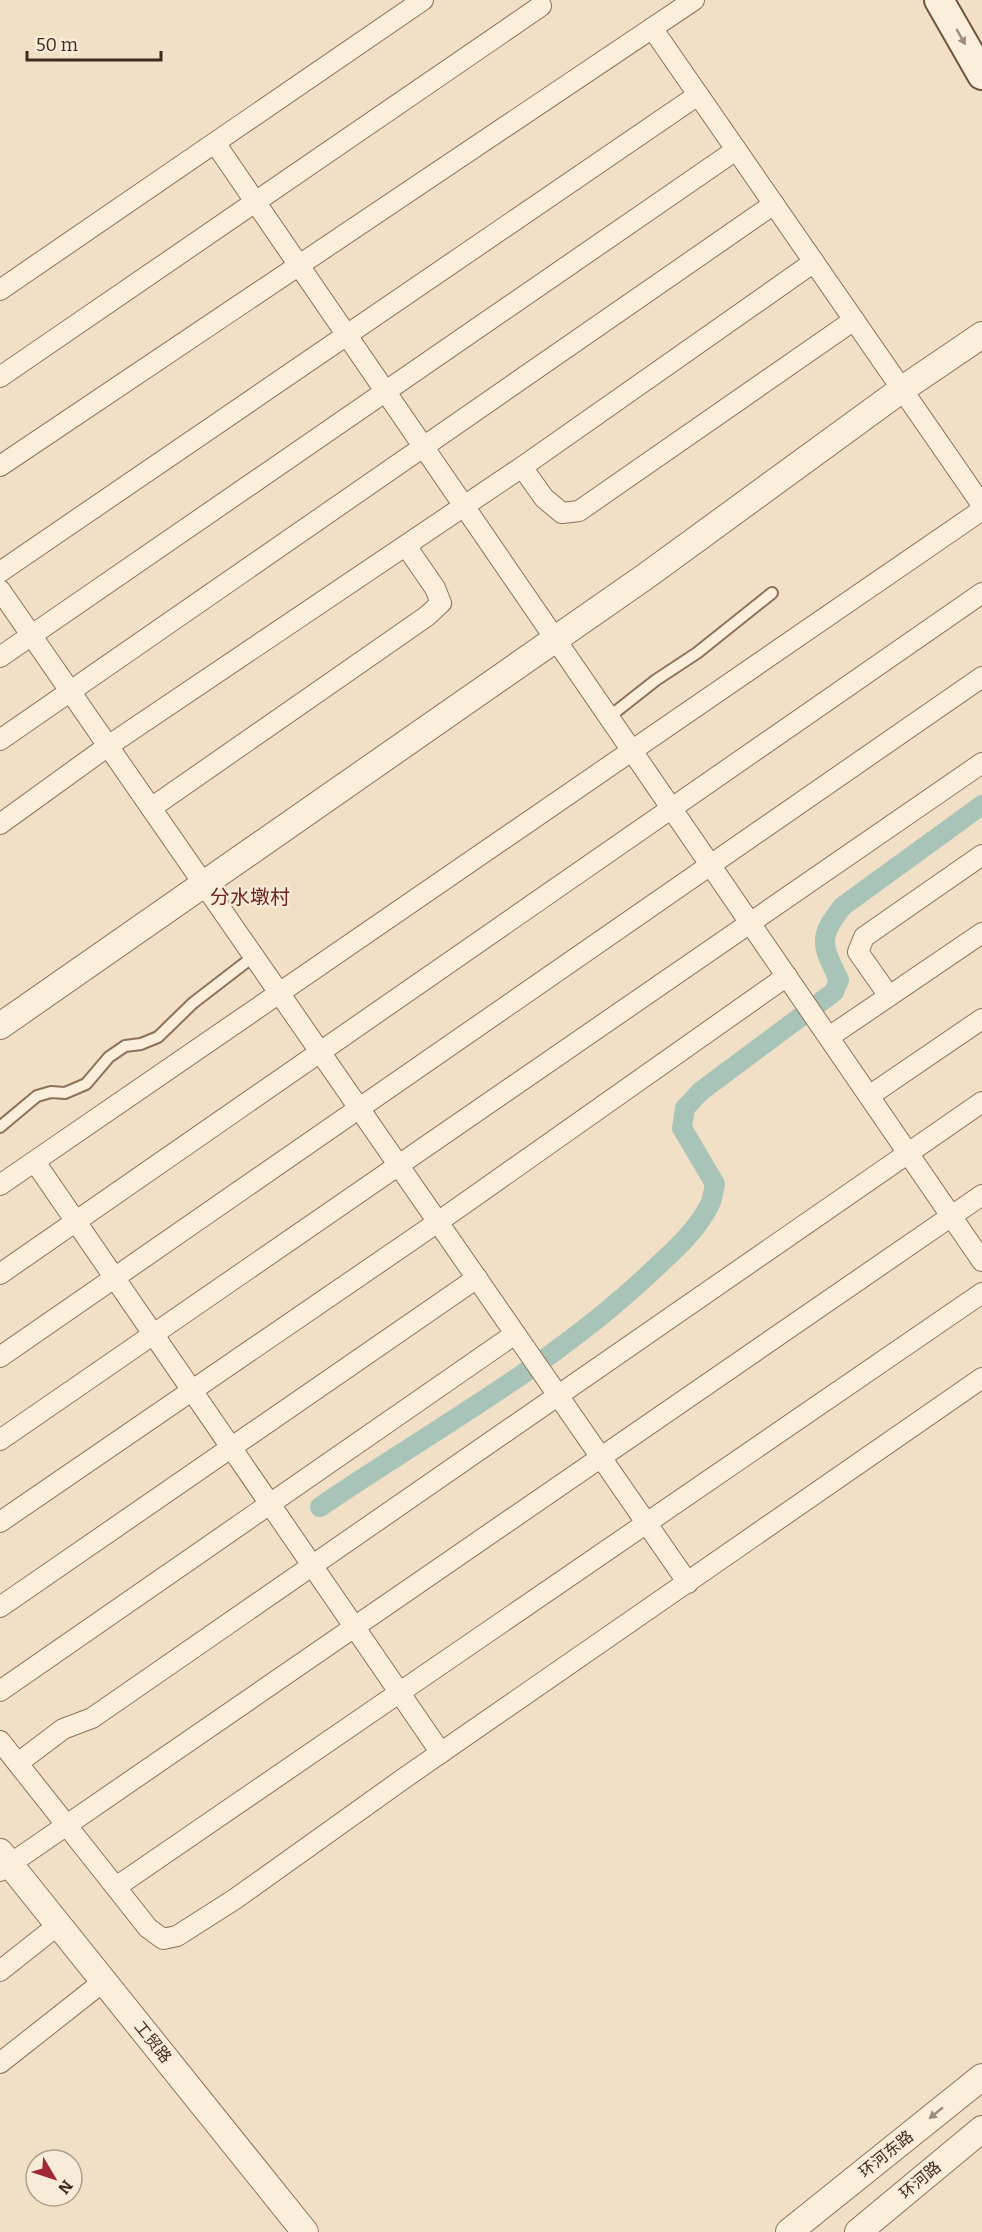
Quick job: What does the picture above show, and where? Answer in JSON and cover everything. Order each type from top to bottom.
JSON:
[{"type":"main road","points":[[939,0],[982,75]]},
{"type":"main road","points":[[962,0],[982,36]]},
{"type":"street","points":[[0,290],[423,0]]},
{"type":"street","points":[[0,466],[694,0]]},
{"type":"street","points":[[0,377],[541,6]]},
{"type":"street","points":[[0,1185],[982,507],[652,28]]},
{"type":"street","points":[[0,572],[698,95]]},
{"type":"street","points":[[215,143],[982,1261]]},
{"type":"street","points":[[0,657],[736,150]]},
{"type":"street","points":[[0,740],[774,204]]},
{"type":"street","points":[[0,824],[108,746],[522,467],[814,262]]},
{"type":"street","points":[[522,467],[544,498],[562,513],[579,511],[854,320]]},
{"type":"street","points":[[0,1026],[556,639],[982,334]]},
{"type":"street","points":[[151,808],[427,616],[441,603],[435,588],[406,546]]},
{"type":"street","points":[[0,590],[688,1583]]},
{"type":"street","points":[[0,1274],[982,593]]},
{"type":"street","points":[[0,1357],[982,677]]},
{"type":"street","points":[[0,1440],[982,763]]},
{"type":"street","points":[[889,996],[858,952],[864,937],[982,855]]},
{"type":"street","points":[[826,1033],[889,996],[982,933]]},
{"type":"street","points":[[0,1522],[438,1222],[787,976]]},
{"type":"street","points":[[869,1096],[982,1019]]},
{"type":"street","points":[[18,1763],[63,1729],[92,1718],[312,1566],[553,1388],[982,1102]]},
{"type":"street","points":[[35,1162],[441,1753]]},
{"type":"street","points":[[3,1862],[67,1824],[982,1195]]},
{"type":"street","points":[[0,1606],[477,1278]]},
{"type":"street","points":[[116,1887],[982,1293]]},
{"type":"street","points":[[0,1691],[270,1504],[519,1339]]},
{"type":"street","points":[[0,1741],[148,1928],[163,1939],[177,1936],[235,1899],[441,1753],[982,1378]]},
{"type":"street","name":"工贸路","points":[[3,1862],[104,1981],[305,2232]]},
{"type":"street","points":[[0,1971],[58,1925]]},
{"type":"street","points":[[0,2063],[104,1981]]},
{"type":"street","name":"环河东路","points":[[789,2232],[982,2077]]},
{"type":"street","name":"环河路","points":[[858,2232],[982,2129]]},
{"type":"lane","points":[[609,717],[656,680],[697,653],[772,592]]},
{"type":"lane","points":[[0,1127],[37,1096],[51,1092],[65,1093],[86,1084],[109,1057],[125,1046],[141,1044],[158,1037],[194,1003],[254,956]]},
{"type":"waterway","points":[[320,1507],[531,1369],[611,1308],[682,1242],[704,1216],[715,1184],[682,1128],[685,1108],[701,1091],[834,992],[839,980],[826,950],[825,942],[829,926],[843,906],[982,805]]},
{"type":"district","name":"分水墩村","points":[[250,897]]}]
